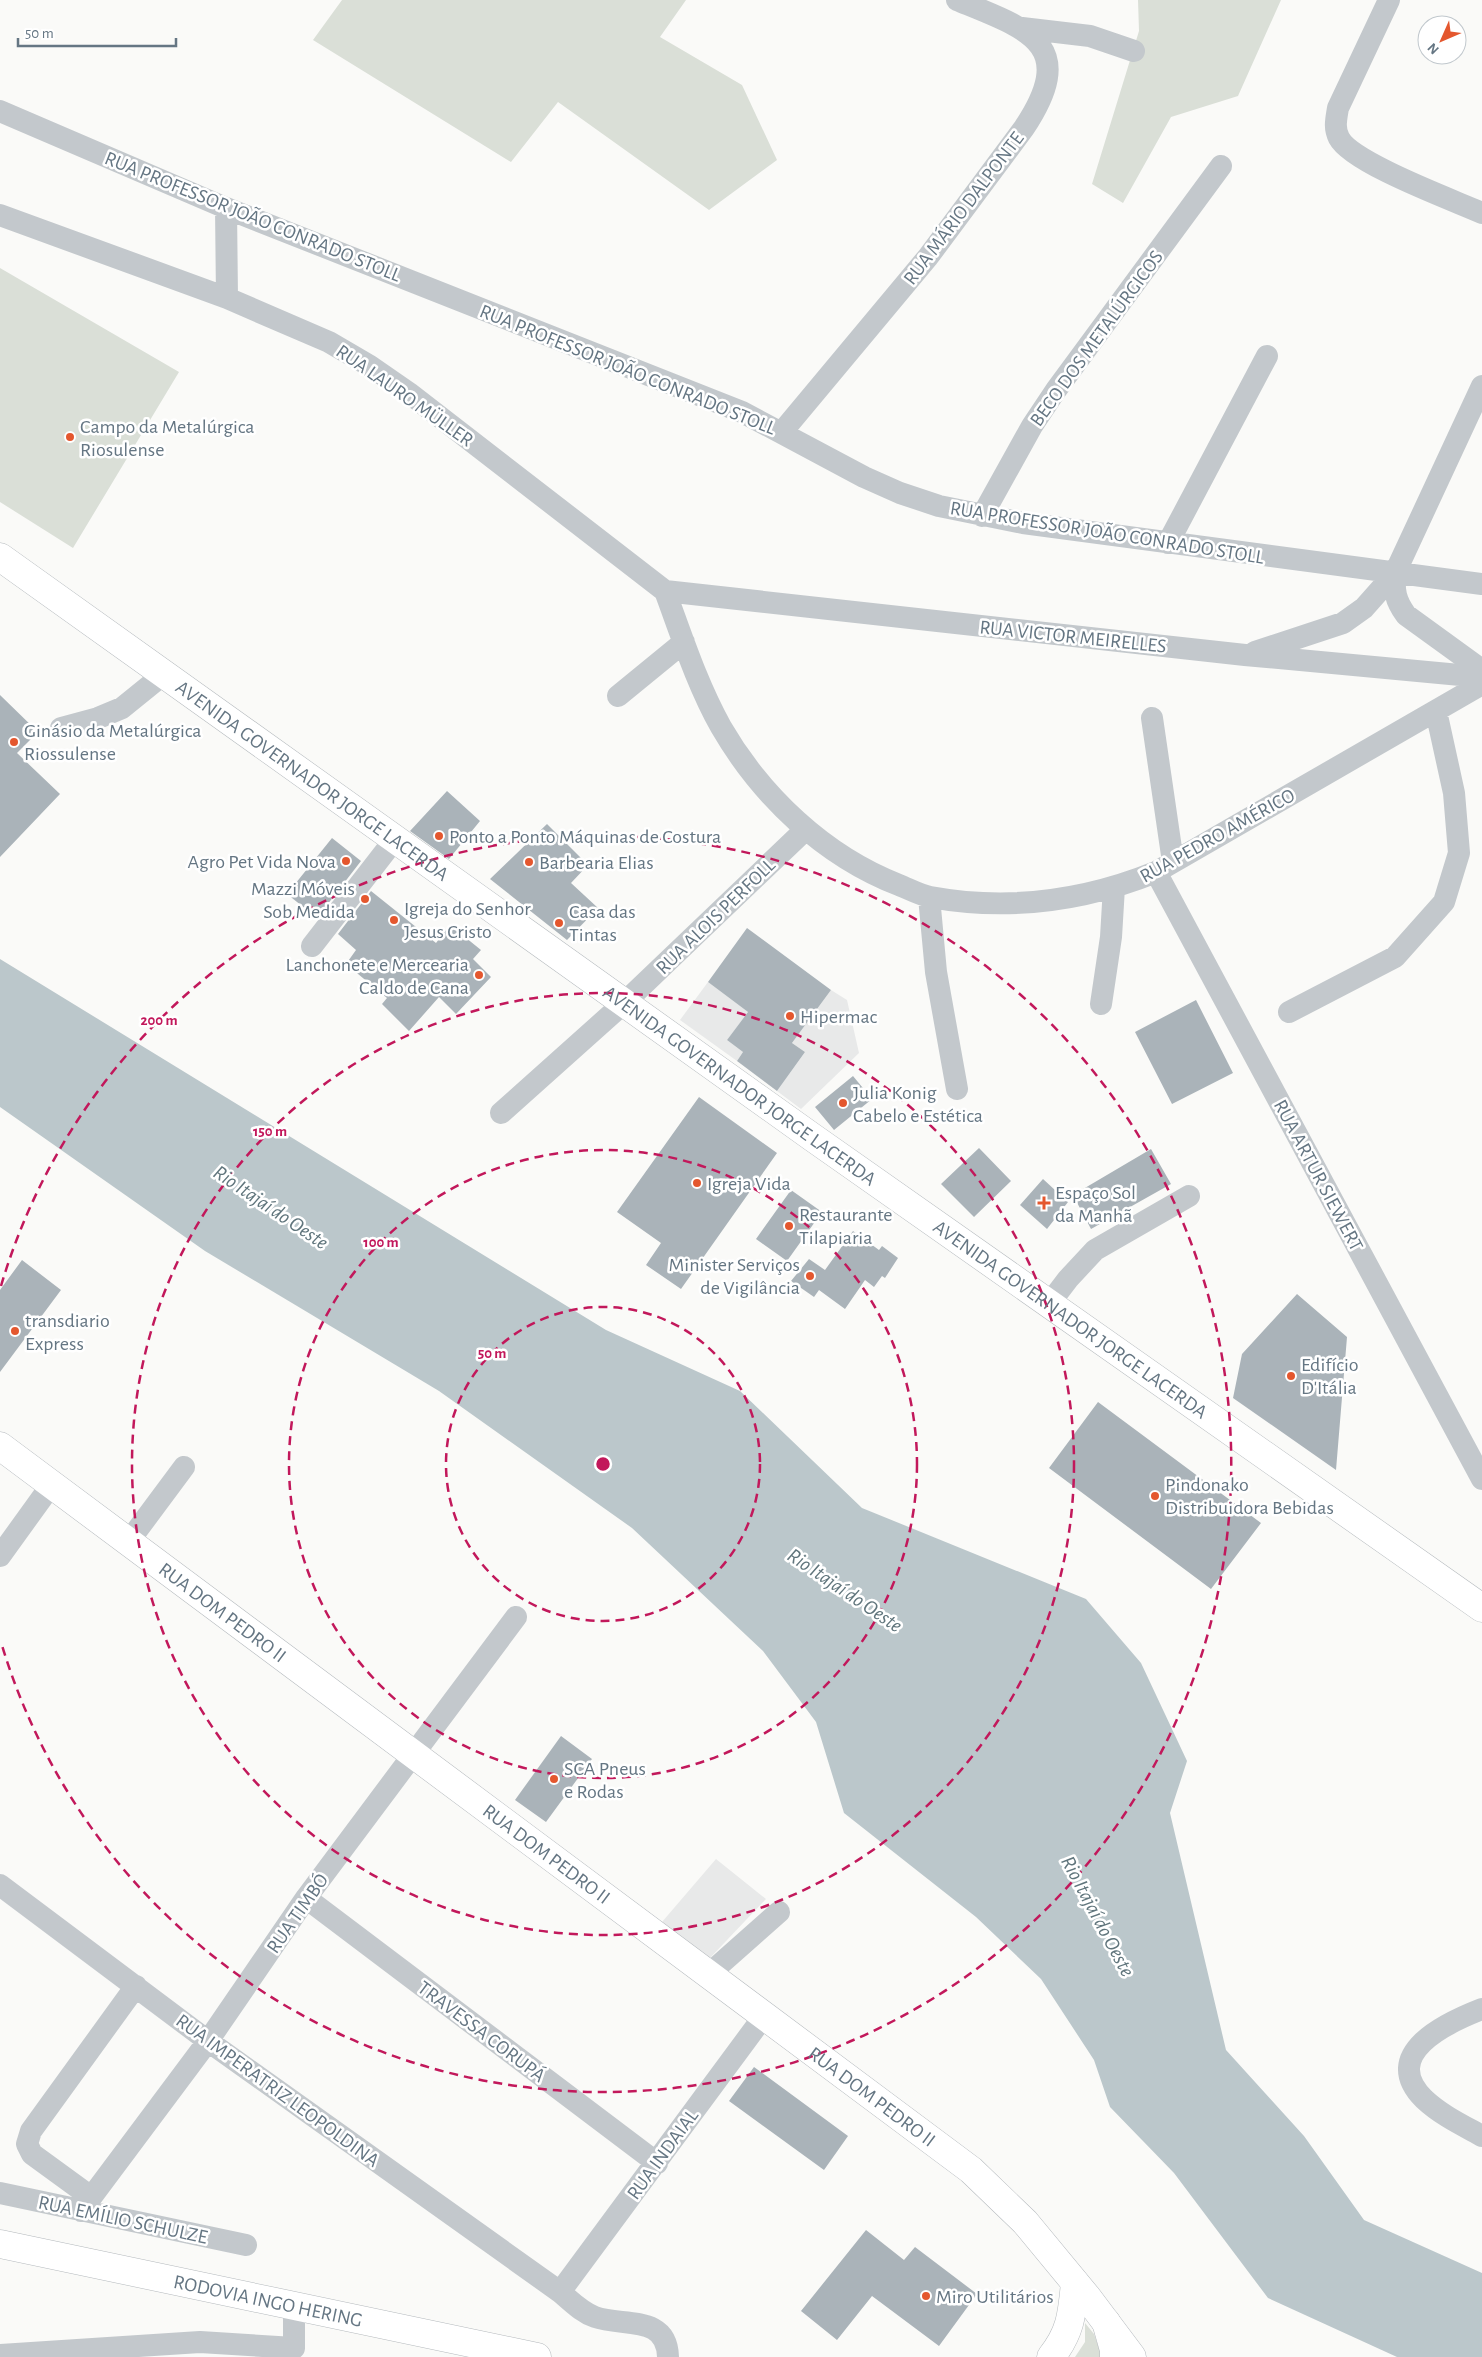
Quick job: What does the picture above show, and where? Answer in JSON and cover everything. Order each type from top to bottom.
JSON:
[{"type":"main road","name":"AVENIDA GOVERNADOR JORGE LACERDA","points":[[0,556],[624,1003],[1482,1608]]},
{"type":"main road","name":"RUA DOM PEDRO II","points":[[0,1446],[972,2170],[1026,2222],[1076,2283],[1132,2357]]},
{"type":"main road","name":"RODOVIA INGO HERING","points":[[0,2244],[294,2306],[493,2353],[537,2357]]},
{"type":"main road","points":[[1051,2357],[1062,2344],[1069,2329],[1076,2283]]},
{"type":"main road","points":[[1106,2322],[1114,2350],[1114,2357]]},
{"type":"street","name":"RUA MÁRIO DALPONTE","points":[[782,432],[928,257],[1036,109],[1048,78],[1048,60],[1040,44],[1022,28],[957,0]]},
{"type":"street","points":[[1389,0],[1338,108],[1335,126],[1340,140],[1353,153],[1373,164],[1482,213]]},
{"type":"street","points":[[1022,28],[1090,36],[1134,51]]},
{"type":"street","name":"RUA PROFESSOR JOÃO CONRADO STOLL","points":[[0,111],[226,208],[733,408],[782,432],[848,469],[900,493],[939,506],[982,516],[1168,543],[1482,584]]},
{"type":"street","name":"BECO DOS METALÚRGICOS","points":[[982,516],[1032,426],[1056,390],[1221,166]]},
{"type":"street","points":[[226,208],[227,298]]},
{"type":"street","name":"RUA LAURO MÜLLER","points":[[0,215],[227,298],[329,342],[370,366],[409,393],[665,591]]},
{"type":"street","points":[[1168,543],[1267,356]]},
{"type":"street","points":[[1245,655],[1343,623],[1364,608],[1395,573],[1482,386]]},
{"type":"street","points":[[1395,573],[1394,593],[1398,604],[1406,615],[1482,670]]},
{"type":"street","name":"RUA PEDRO AMÉRICO","points":[[665,591],[698,679],[721,727],[744,762],[776,800],[806,829],[846,859],[885,880],[929,897],[972,903],[1010,904],[1053,901],[1114,887],[1164,867],[1482,684]]},
{"type":"street","name":"RUA VICTOR MEIRELLES","points":[[665,591],[1245,655],[1482,677]]},
{"type":"street","points":[[1364,608],[1406,615]]},
{"type":"street","points":[[618,696],[684,642]]},
{"type":"street","points":[[61,728],[98,718],[122,708],[164,674]]},
{"type":"street","points":[[1289,1012],[1395,957],[1444,902],[1459,853],[1454,792],[1436,711]]},
{"type":"street","name":"RUA ARTUR SIEWERT","points":[[1152,718],[1164,867],[1476,1447],[1482,1479]]},
{"type":"street","name":"RUA ALOIS PERFOLL","points":[[501,1113],[624,1003],[806,829]]},
{"type":"street","points":[[312,946],[395,839]]},
{"type":"street","points":[[1101,1004],[1111,937],[1114,887]]},
{"type":"street","points":[[929,897],[936,972],[957,1089]]},
{"type":"street","points":[[1049,1304],[1068,1279],[1095,1250],[1189,1196]]},
{"type":"street","points":[[129,1541],[184,1468]]},
{"type":"street","points":[[0,1556],[52,1484]]},
{"type":"street","name":"RUA TIMBÓ","points":[[86,2204],[208,2041],[306,1898],[413,1752],[516,1617]]},
{"type":"street","name":"RUA IMPERATRIZ LEOPOLDINA","points":[[0,1885],[208,2041],[560,2292],[584,2312],[596,2317],[652,2326],[662,2336],[668,2346],[668,2357]]},
{"type":"street","name":"TRAVESSA CORUPÁ","points":[[306,1898],[657,2163]]},
{"type":"street","points":[[709,1974],[779,1912]]},
{"type":"street","points":[[86,2204],[32,2154],[27,2144],[31,2132],[136,1986]]},
{"type":"street","points":[[1482,2009],[1439,2029],[1426,2038],[1411,2058],[1408,2068],[1412,2084],[1423,2098],[1442,2114],[1482,2136]]},
{"type":"street","name":"RUA INDAIAL","points":[[560,2292],[764,2016]]},
{"type":"street","name":"RUA EMÍLIO SCHULZE","points":[[0,2193],[86,2204],[246,2245]]},
{"type":"street","points":[[0,2355],[200,2342],[301,2352],[294,2306]]},
{"type":"shaded area","points":[[342,0],[686,0],[660,37],[742,85],[777,160],[709,210],[558,102],[511,162],[313,40]]},
{"type":"shaded area","points":[[1138,0],[1281,0],[1238,96],[1171,117],[1123,203],[1092,184],[1139,31]]},
{"type":"shaded area","name":"Campo da Metalúrgica Riosulense","points":[[0,268],[179,372],[73,548],[0,502]]},
{"type":"shaded area","points":[[708,982],[748,1012],[727,1040],[743,1052],[737,1061],[680,1020]]},
{"type":"shaded area","points":[[831,990],[847,1000],[859,1053],[801,1109],[777,1091],[805,1052],[792,1043]]},
{"type":"shaded area","points":[[716,1859],[766,1899],[709,1959],[662,1922]]},
{"type":"shaded area","points":[[1085,2323],[1094,2334],[1102,2357],[1075,2357],[1085,2342]]},
{"type":"water","name":"Rio Itajaí do Oeste","points":[[0,959],[606,1330],[740,1391],[862,1508],[1086,1599],[1141,1663],[1187,1761],[1170,1813],[1226,2050],[1304,2136],[1364,2220],[1482,2273],[1482,2357],[1397,2357],[1268,2298],[1174,2173],[1110,2107],[1094,2060],[1041,1979],[976,1917],[844,1813],[816,1722],[763,1651],[632,1528],[439,1391],[205,1251],[0,1107]]},
{"type":"building","points":[[0,695],[38,732],[17,753],[60,794],[0,857]]},
{"type":"building","points":[[447,791],[480,821],[449,859],[410,831]]},
{"type":"building","points":[[547,824],[588,865],[571,883],[598,908],[567,940],[490,879]]},
{"type":"building","points":[[332,838],[361,861],[317,918],[287,894]]},
{"type":"building","points":[[371,891],[436,943],[450,925],[481,950],[473,959],[491,977],[456,1014],[439,997],[409,1031],[382,1004],[387,998],[346,964],[356,950],[338,934]]},
{"type":"building","points":[[747,928],[831,990],[792,1043],[805,1052],[777,1091],[737,1061],[743,1052],[727,1040],[748,1012],[708,982]]},
{"type":"building","points":[[1196,1000],[1233,1073],[1172,1104],[1135,1032]]},
{"type":"building","name":"Julia Konig Cabelo e Estética","points":[[853,1076],[872,1099],[834,1130],[815,1107]]},
{"type":"building","name":"Igreja Vida","points":[[699,1097],[777,1153],[681,1289],[646,1265],[661,1243],[617,1212]]},
{"type":"building","points":[[979,1148],[1011,1181],[974,1217],[941,1184]]},
{"type":"building","points":[[1151,1149],[1171,1184],[1091,1229],[1073,1195]]},
{"type":"building","name":"Espaço Sol da Manhã","points":[[1043,1179],[1068,1202],[1047,1229],[1020,1205]]},
{"type":"building","name":"Restaurante Tilapiaria","points":[[791,1190],[822,1212],[787,1261],[756,1239]]},
{"type":"building","points":[[853,1231],[879,1250],[882,1246],[898,1258],[885,1278],[882,1276],[874,1287],[865,1280],[845,1309],[819,1290],[814,1297],[791,1281],[809,1259],[825,1270]]},
{"type":"building","name":"transdiario Express","points":[[22,1260],[61,1290],[0,1372],[0,1290]]},
{"type":"building","name":"Edifício D'Itália","points":[[1297,1294],[1347,1337],[1336,1470],[1233,1398],[1242,1354]]},
{"type":"building","name":"Pindonako Distribuidora Bebidas","points":[[1098,1402],[1261,1523],[1211,1589],[1049,1468]]},
{"type":"building","name":"SCA Pneus e Rodas","points":[[561,1736],[592,1759],[546,1822],[515,1800]]},
{"type":"building","points":[[754,2067],[848,2136],[824,2170],[729,2101]]},
{"type":"building","points":[[866,2230],[904,2260],[915,2247],[977,2294],[939,2346],[872,2296],[837,2340],[801,2311]]},
{"type":"place","name":"Campo da Metalúrgica Riosulense","points":[[70,437]]},
{"type":"place","name":"Ginásio da Metalúrgica Riossulense","points":[[14,742]]},
{"type":"place","name":"Ponto a Ponto Máquinas de Costura","points":[[439,836]]},
{"type":"place","name":"Agro Pet Vida Nova","points":[[346,861]]},
{"type":"place","name":"Barbearia Elias","points":[[529,862]]},
{"type":"place","name":"Mazzi Móveis Sob Medida","points":[[365,899]]},
{"type":"place","name":"Igreja do Senhor Jesus Cristo","points":[[394,920]]},
{"type":"place","name":"Casa das Tintas","points":[[559,923]]},
{"type":"place","name":"Lanchonete e Mercearia Caldo de Cana","points":[[479,975]]},
{"type":"place","name":"Hipermac","points":[[790,1016]]},
{"type":"place","name":"Julia Konig Cabelo e Estética","points":[[843,1103]]},
{"type":"place","name":"Igreja Vida","points":[[697,1183]]},
{"type":"place","name":"Espaço Sol da Manhã","points":[[1044,1203]]},
{"type":"place","name":"Restaurante Tilapiaria","points":[[789,1226]]},
{"type":"place","name":"Minister Serviços de Vigilância","points":[[810,1276]]},
{"type":"place","name":"transdiario Express","points":[[15,1331]]},
{"type":"place","name":"Edifício D'Itália","points":[[1291,1376]]},
{"type":"place","name":"Pindonako Distribuidora Bebidas","points":[[1155,1496]]},
{"type":"place","name":"SCA Pneus e Rodas","points":[[554,1779]]},
{"type":"place","name":"Miro Utilitários","points":[[926,2296]]}]
